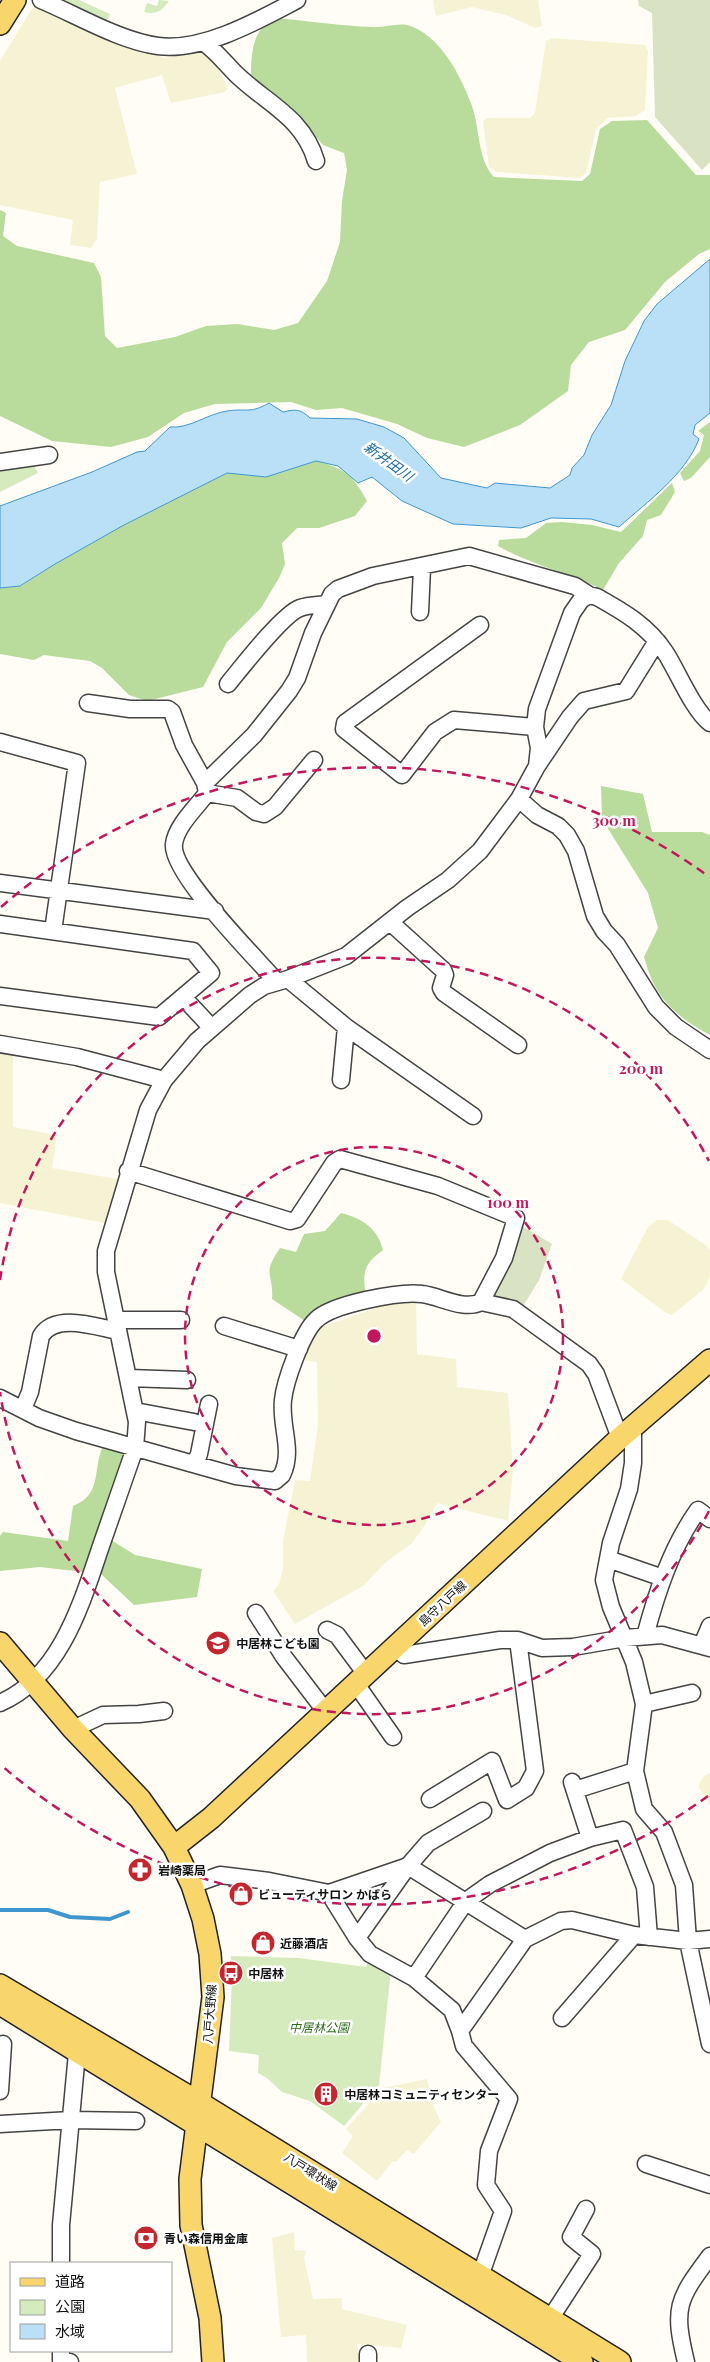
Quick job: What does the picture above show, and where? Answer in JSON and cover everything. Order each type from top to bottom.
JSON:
[{"type":"main road","points":[[0,24],[16,0]]},
{"type":"main road","name":"島守八戸線","points":[[174,1847],[211,1818],[626,1432],[710,1360]]},
{"type":"main road","name":"八戸大野線","points":[[0,1643],[73,1729],[140,1799],[174,1847],[192,1885],[210,1954],[213,1997],[190,2179],[191,2225],[210,2318],[212,2362]]},
{"type":"main road","name":"八戸環状線","points":[[0,1984],[199,2114],[477,2285],[582,2362]]},
{"type":"main road","name":"八戸環状線","points":[[0,2004],[77,2053],[199,2114]]},
{"type":"main road","name":"八戸環状線","points":[[477,2285],[550,2319],[620,2362]]},
{"type":"street","points":[[41,0],[128,38],[164,46],[203,42],[254,22],[297,0]]},
{"type":"street","points":[[203,42],[254,90],[298,126],[312,146],[316,161]]},
{"type":"street","points":[[0,462],[49,455]]},
{"type":"street","points":[[474,1116],[283,981],[192,885],[178,864],[173,852],[178,832],[206,788],[254,735],[289,691],[297,678],[313,633],[332,594],[338,589],[355,582],[469,556],[574,586],[589,596],[597,597],[647,628],[710,723]]},
{"type":"street","points":[[420,612],[422,568]]},
{"type":"street","points":[[537,766],[539,748],[535,727],[537,709],[572,613],[581,600],[589,596]]},
{"type":"street","points":[[228,684],[271,633],[291,614],[299,608],[327,604]]},
{"type":"street","points":[[480,625],[345,723],[344,729],[402,775],[435,732],[454,720],[535,727]]},
{"type":"street","points":[[0,1703],[17,1694],[32,1682],[55,1653],[78,1612],[134,1448],[137,1422],[106,1272],[106,1251],[128,1171],[148,1110],[164,1080],[211,1027],[250,995],[264,986],[283,981],[346,956],[464,867],[480,851],[519,799],[537,766],[570,717],[584,700],[626,691],[656,641]]},
{"type":"street","points":[[88,703],[130,709],[168,709],[172,712],[184,745],[206,788],[237,798],[264,814],[276,807],[314,760]]},
{"type":"street","points":[[0,742],[77,763],[53,931]]},
{"type":"street","points":[[519,799],[537,815],[558,826],[566,834],[576,851],[595,916],[604,931],[618,944],[656,1007],[676,1027],[710,1050]]},
{"type":"street","points":[[0,883],[58,889],[215,911]]},
{"type":"street","points":[[390,922],[443,970],[445,975],[441,988],[444,993],[518,1044]]},
{"type":"street","points":[[0,924],[193,951],[211,973],[159,1017],[0,996]]},
{"type":"street","points":[[183,997],[211,1027]]},
{"type":"street","points":[[341,1080],[346,1027]]},
{"type":"street","points":[[0,1044],[77,1057],[164,1080]]},
{"type":"street","points":[[0,1398],[76,1431],[236,1476],[275,1481],[282,1475],[288,1451],[283,1400],[307,1330],[318,1318],[340,1308],[382,1297],[409,1293],[425,1294],[439,1300],[475,1305],[481,1302],[504,1258],[516,1218],[438,1186],[340,1159],[334,1164],[297,1219],[290,1221],[128,1171]]},
{"type":"street","points":[[481,1302],[513,1309],[589,1364],[626,1432],[633,1463],[629,1489],[611,1543],[604,1580],[612,1607],[634,1662],[644,1704],[636,1771],[644,1809],[664,1832],[684,1885],[688,1941],[710,2044]]},
{"type":"street","points":[[23,1409],[30,1392],[41,1336],[45,1330],[54,1324],[117,1326],[181,1320]]},
{"type":"street","points":[[224,1326],[299,1349]]},
{"type":"street","points":[[129,1378],[187,1380]]},
{"type":"street","points":[[195,1464],[199,1454],[209,1404]]},
{"type":"street","points":[[135,1411],[194,1422]]},
{"type":"street","points":[[645,1636],[663,1578],[684,1530],[698,1510],[710,1519]]},
{"type":"street","points":[[608,1559],[663,1578]]},
{"type":"street","points":[[256,1613],[284,1657],[326,1712]]},
{"type":"street","points":[[395,1646],[404,1655],[500,1640],[518,1640],[542,1648],[573,1647],[625,1638],[662,1635],[706,1647],[710,1626]]},
{"type":"street","points":[[327,1630],[338,1635],[393,1737]]},
{"type":"street","points":[[430,1799],[492,1761],[507,1800],[526,1788],[535,1771],[518,1640]]},
{"type":"street","points":[[644,1704],[692,1693]]},
{"type":"street","points":[[73,1729],[103,1715],[164,1711]]},
{"type":"street","points":[[590,1838],[574,1786],[636,1771]]},
{"type":"street","points":[[357,1938],[408,1866],[428,1843],[483,1811]]},
{"type":"street","points":[[414,1978],[466,1901],[490,1884],[550,1853],[590,1838],[623,1830],[645,1887],[641,1936],[562,2018]]},
{"type":"street","points":[[192,1885],[220,1875],[269,1881],[328,1893],[408,1866],[525,1939]]},
{"type":"street","points":[[328,1893],[357,1938],[370,1954],[414,1978],[452,2010],[464,2046],[509,2099],[489,2151],[486,2185],[503,2211],[477,2285]]},
{"type":"street","points":[[460,2031],[525,1939],[561,1921],[572,1920],[641,1936],[688,1941],[710,1939]]},
{"type":"street","points":[[0,2091],[2,2051]]},
{"type":"street","points":[[61,2262],[61,2225],[77,2053]]},
{"type":"street","points":[[0,2124],[71,2120],[136,2121]]},
{"type":"street","points":[[646,2164],[710,2185]]},
{"type":"street","points":[[550,2319],[592,2254],[571,2237],[586,2209]]},
{"type":"street","points":[[686,2362],[678,2319],[681,2302],[686,2288],[710,2256]]},
{"type":"street","points":[[61,2352],[61,2360],[70,2362]]},
{"type":"shaded area","points":[[433,0],[538,0],[542,26],[535,28],[506,15],[472,7],[436,16]]},
{"type":"shaded area","points":[[38,4],[164,58],[195,50],[205,51],[213,59],[228,88],[225,92],[171,103],[162,75],[115,88],[137,174],[100,182],[97,239],[91,248],[70,245],[73,220],[0,205],[0,61],[31,10]]},
{"type":"shaded area","points":[[552,38],[645,45],[648,51],[645,110],[636,116],[608,118],[596,129],[586,173],[580,178],[496,172],[489,167],[483,121],[487,118],[530,118],[535,113],[546,41]]},
{"type":"shaded area","points":[[0,1053],[13,1054],[13,1127],[57,1135],[52,1168],[118,1179],[105,1223],[0,1203]]},
{"type":"shaded area","points":[[657,1220],[668,1220],[707,1246],[710,1251],[710,1276],[703,1290],[672,1315],[666,1313],[621,1279],[648,1227]]},
{"type":"shaded area","points":[[416,1300],[417,1354],[456,1359],[457,1387],[508,1393],[513,1470],[508,1521],[437,1503],[424,1527],[412,1543],[385,1563],[363,1586],[295,1624],[273,1591],[279,1584],[283,1570],[283,1541],[295,1480],[310,1481],[318,1425],[317,1362],[301,1360],[318,1328],[397,1301]]},
{"type":"shaded area","points":[[710,1773],[710,1805],[698,1786],[703,1777]]},
{"type":"shaded area","points":[[427,2079],[434,2107],[441,2122],[414,2154],[407,2150],[396,2162],[393,2161],[377,2181],[342,2153],[353,2136],[346,2129],[383,2088]]},
{"type":"shaded area","points":[[294,2232],[295,2250],[306,2251],[304,2258],[313,2299],[342,2298],[342,2309],[407,2325],[401,2348],[357,2344],[361,2362],[307,2362],[306,2335],[281,2337],[272,2238]]},
{"type":"green space","points":[[57,0],[79,0],[110,14],[107,21]]},
{"type":"green space","points":[[159,0],[169,1],[158,11],[152,13],[144,12],[147,3],[157,6]]},
{"type":"green space","points":[[638,0],[710,0],[710,162],[702,170],[655,117],[652,13],[639,6]]},
{"type":"green space","points":[[277,18],[337,25],[376,27],[407,25],[430,37],[448,58],[462,82],[475,115],[485,161],[494,177],[582,181],[590,174],[600,129],[612,121],[647,120],[696,175],[710,175],[710,249],[699,254],[665,282],[625,330],[589,342],[571,365],[568,391],[520,425],[464,447],[427,438],[397,424],[342,408],[316,410],[291,402],[215,404],[184,413],[148,437],[111,447],[52,441],[0,416],[0,210],[6,213],[3,236],[17,246],[94,263],[101,277],[105,336],[117,348],[175,337],[206,326],[237,324],[274,330],[298,323],[327,281],[340,242],[342,201],[347,170],[344,153],[323,145],[293,110],[266,91],[251,75],[253,49],[258,33],[269,22]]},
{"type":"green space","points":[[710,422],[710,457],[691,478],[684,481],[680,473],[700,451],[704,435],[698,431]]},
{"type":"green space","points":[[31,459],[38,473],[0,492],[0,465]]},
{"type":"green space","points":[[316,461],[347,474],[353,479],[367,501],[355,516],[319,528],[297,528],[282,543],[285,564],[279,578],[261,608],[227,642],[203,687],[147,701],[129,695],[102,668],[90,661],[44,655],[34,660],[0,654],[0,588],[21,586],[55,564],[124,525],[227,473],[266,477]]},
{"type":"green space","points":[[672,483],[675,492],[661,515],[647,520],[643,536],[619,563],[603,590],[498,546],[499,540],[526,538],[546,523],[562,522],[592,525],[621,532]]},
{"type":"green space","points":[[601,786],[643,794],[652,832],[702,832],[710,835],[710,1035],[694,1026],[672,1008],[660,994],[652,979],[644,957],[658,928],[648,893],[602,819]]},
{"type":"green space","points":[[341,1213],[362,1221],[373,1230],[383,1250],[368,1264],[366,1269],[364,1280],[366,1295],[305,1321],[272,1299],[271,1264],[280,1248],[296,1252],[304,1234],[325,1231]]},
{"type":"green space","points":[[522,1226],[552,1244],[539,1280],[522,1308],[488,1297]]},
{"type":"green space","points":[[103,1446],[126,1453],[100,1533],[135,1555],[202,1569],[197,1597],[134,1605],[101,1574],[40,1567],[0,1571],[0,1536],[3,1532],[68,1541],[73,1506],[89,1495],[93,1488]]},
{"type":"green space","name":"中居林公園","points":[[231,1956],[299,1958],[366,1967],[369,1958],[391,1969],[379,2085],[344,2126],[310,2101],[282,2092],[267,2078],[258,2073],[259,2055],[229,2051]]},
{"type":"water","name":"新井田川","points":[[710,259],[710,413],[695,425],[693,434],[699,439],[685,464],[665,487],[619,527],[591,519],[551,518],[521,528],[453,524],[402,501],[372,477],[358,483],[338,466],[316,461],[266,477],[227,473],[124,525],[20,586],[0,588],[0,506],[92,472],[137,452],[145,451],[170,427],[184,426],[212,415],[233,410],[248,410],[269,403],[283,412],[298,410],[310,418],[357,419],[384,427],[404,438],[441,478],[487,488],[495,483],[550,488],[570,475],[572,468],[584,455],[592,435],[611,405],[625,361],[644,321],[657,304]]},
{"type":"waterway","points":[[0,1910],[48,1910],[70,1917],[110,1919],[128,1912]]},
{"type":"place","name":"中居林こども園","points":[[218,1643]]},
{"type":"place","name":"岩崎薬局","points":[[140,1870]]},
{"type":"place","name":"ビューティサロン かばら","points":[[241,1894]]},
{"type":"place","name":"近藤酒店","points":[[263,1943]]},
{"type":"place","name":"中居林","points":[[231,1973]]},
{"type":"place","name":"中居林コミュニティセンター","points":[[326,2094]]},
{"type":"place","name":"青い森信用金庫","points":[[146,2238]]}]
